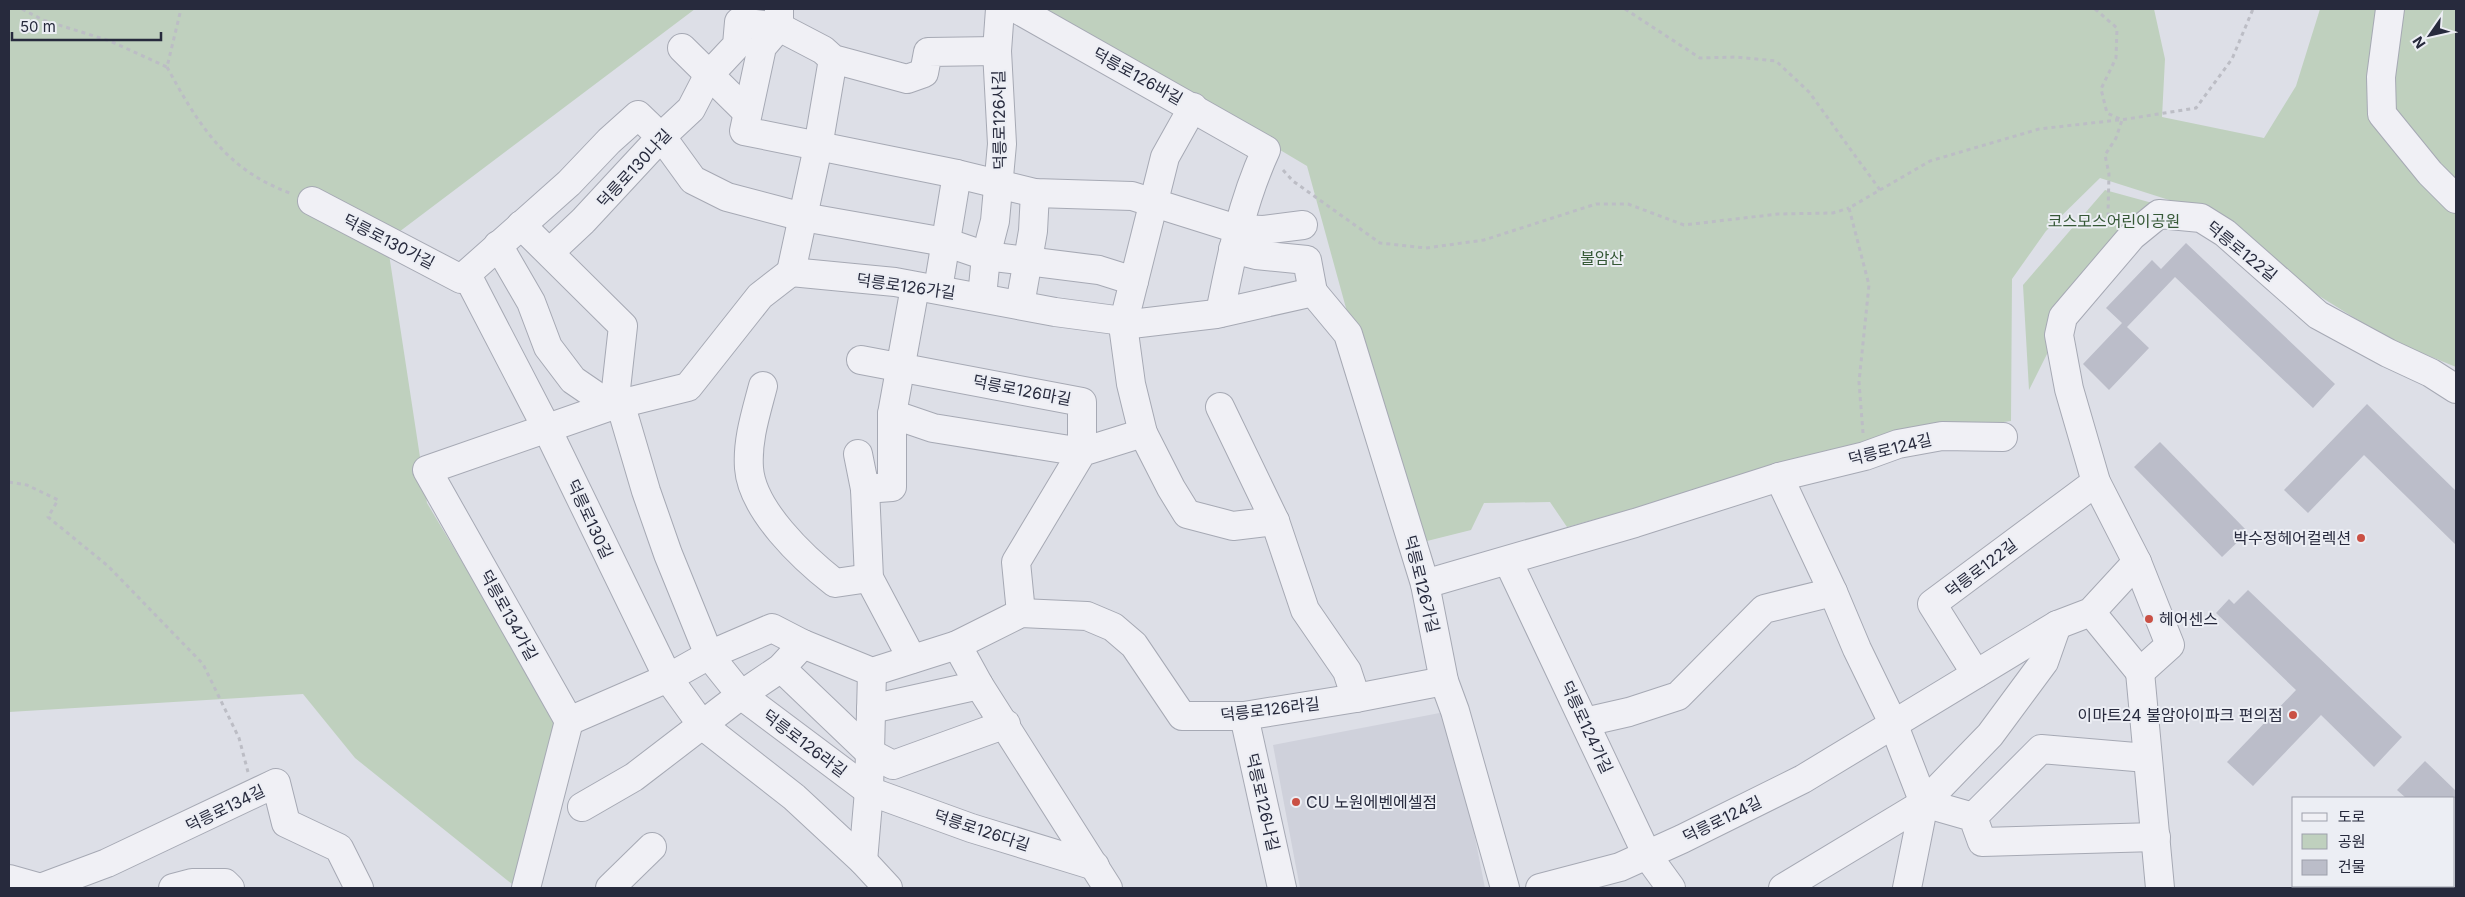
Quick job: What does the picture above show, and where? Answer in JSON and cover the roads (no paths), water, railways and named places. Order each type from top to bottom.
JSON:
[{"type":"street","points":[[997,51],[1000,9]]},
{"type":"street","name":"덕릉로126바길","points":[[1017,9],[1193,107],[1165,157],[1123,324]]},
{"type":"street","points":[[2390,9],[2381,77],[2382,114],[2425,167],[2456,198]]},
{"type":"street","points":[[616,406],[573,380],[548,347],[532,302],[498,245],[467,276],[548,429],[616,406],[688,387],[760,296],[791,272],[818,146],[833,59],[779,18],[762,47],[744,131],[818,146],[957,174],[1035,193],[1132,196],[1152,203]]},
{"type":"street","name":"덕릉로130나길","points":[[550,252],[584,221],[661,137],[691,109],[708,76],[736,45],[739,22],[779,18]]},
{"type":"street","points":[[682,48],[708,76],[747,112]]},
{"type":"street","name":"덕릉로126사길","points":[[833,59],[907,80],[924,73],[928,52],[997,51],[1002,144],[995,221],[986,256],[982,297]]},
{"type":"street","points":[[1193,107],[1266,150],[1255,173],[1235,239],[1220,313]]},
{"type":"street","name":"덕릉로130나길","points":[[498,245],[569,183],[609,141],[638,115],[661,137]]},
{"type":"street","points":[[661,137],[693,180],[727,197],[803,217],[945,242],[986,256],[1099,270],[1134,281]]},
{"type":"street","points":[[865,490],[892,487],[892,414],[899,366],[926,288],[945,242],[957,174]]},
{"type":"street","points":[[1020,305],[1033,230],[1035,193]]},
{"type":"street","name":"덕릉로130가길","points":[[312,201],[461,279],[467,276]]},
{"type":"street","name":"덕릉로126가길","points":[[1152,203],[1197,216],[1235,239],[1256,255],[1307,260],[1313,292],[1348,334],[1425,584],[1444,681],[1455,711],[1505,888]]},
{"type":"street","name":"덕릉로122길","points":[[2140,672],[2170,645],[2137,562],[2096,482],[2069,389],[2059,335],[2063,317],[2132,236],[2159,214],[2201,218],[2225,233],[2318,315],[2388,353],[2431,373],[2456,389]]},
{"type":"street","name":"덕릉로126가길","points":[[1235,239],[1264,230],[1303,224]]},
{"type":"street","points":[[521,225],[623,326],[616,388],[616,406],[668,554],[709,655]]},
{"type":"street","name":"덕릉로126가길","points":[[791,272],[896,282],[1020,305],[1123,321],[1123,324],[1220,313],[1313,292]]},
{"type":"street","points":[[1123,324],[1131,384],[1143,432],[1170,488],[1187,514],[1233,526],[1275,521]]},
{"type":"street","name":"덕릉로126마길","points":[[861,360],[1082,402],[1082,452]]},
{"type":"street","points":[[763,386],[750,433],[749,470],[761,506],[812,565],[834,582],[869,578]]},
{"type":"street","points":[[1220,407],[1275,521],[1306,610],[1347,671],[1356,698]]},
{"type":"street","points":[[892,414],[933,428],[1082,452],[1143,432]]},
{"type":"street","name":"덕릉로130길","points":[[548,429],[668,678],[702,725],[794,798],[863,860],[888,888]]},
{"type":"street","name":"덕릉로134가길","points":[[548,429],[427,470],[569,721]]},
{"type":"street","name":"덕릉로124길","points":[[1425,584],[1508,561],[1779,477],[1865,456],[1898,444],[1942,436],[2003,437]]},
{"type":"street","points":[[1020,613],[1016,562],[1082,452]]},
{"type":"street","points":[[858,454],[865,490],[869,578],[912,658]]},
{"type":"street","points":[[1779,477],[1833,592],[1857,649],[1893,723],[1924,803],[1907,888]]},
{"type":"street","name":"덕릉로122길","points":[[1976,674],[1932,604],[2096,482]]},
{"type":"street","name":"덕릉로124가길","points":[[1508,561],[1647,855],[1671,888]]},
{"type":"street","points":[[2137,562],[2091,612],[2140,672],[2160,888]]},
{"type":"street","points":[[1584,722],[1630,712],[1678,696],[1764,609],[1833,592]]},
{"type":"street","name":"덕릉로124길","points":[[1540,888],[1620,867],[1803,779],[2057,625],[2091,612]]},
{"type":"street","name":"덕릉로126라길","points":[[872,672],[956,645],[1020,613],[1087,616],[1113,627],[1134,645],[1182,716],[1244,716],[1356,698],[1444,681]]},
{"type":"street","points":[[1783,888],[1924,803],[1990,735],[2001,721],[2044,662],[2057,625]]},
{"type":"street","points":[[526,888],[569,721],[668,678],[709,655],[772,628],[803,644],[872,672],[869,791],[863,860]]},
{"type":"street","points":[[582,807],[634,778],[741,695],[780,668],[803,644]]},
{"type":"street","name":"덕릉로126다길","points":[[956,645],[979,685],[1006,724],[1101,877]]},
{"type":"street","name":"덕릉로126라길","points":[[709,655],[741,695],[869,791]]},
{"type":"street","points":[[780,668],[870,754],[893,765],[1006,724]]},
{"type":"street","points":[[871,709],[979,685]]},
{"type":"street","name":"덕릉로126나길","points":[[1244,716],[1282,888]]},
{"type":"street","points":[[1973,818],[2041,749],[2147,758]]},
{"type":"street","name":"덕릉로134길","points":[[9,879],[40,888],[106,863],[215,814],[276,783],[286,823],[339,848],[359,888]]},
{"type":"street","name":"덕릉로126다길","points":[[869,791],[1101,877]]},
{"type":"street","points":[[1924,803],[1973,818]]},
{"type":"street","points":[[1973,818],[1982,842],[2156,837]]},
{"type":"street","points":[[610,888],[652,847]]},
{"type":"street","points":[[174,888],[192,883],[225,883],[230,888]]},
{"type":"place","name":"박수정헤어컬렉션","points":[[2361,538]]},
{"type":"place","name":"헤어센스","points":[[2149,619]]},
{"type":"place","name":"이마트24 불암아이파크 편의점","points":[[2293,715]]},
{"type":"place","name":"CU 노원에벤에셀점","points":[[1296,802]]},
{"type":"park label","name":"코스모스어린이공원","points":[[2114,221]]},
{"type":"park label","name":"불암산","points":[[1602,258]]}]
